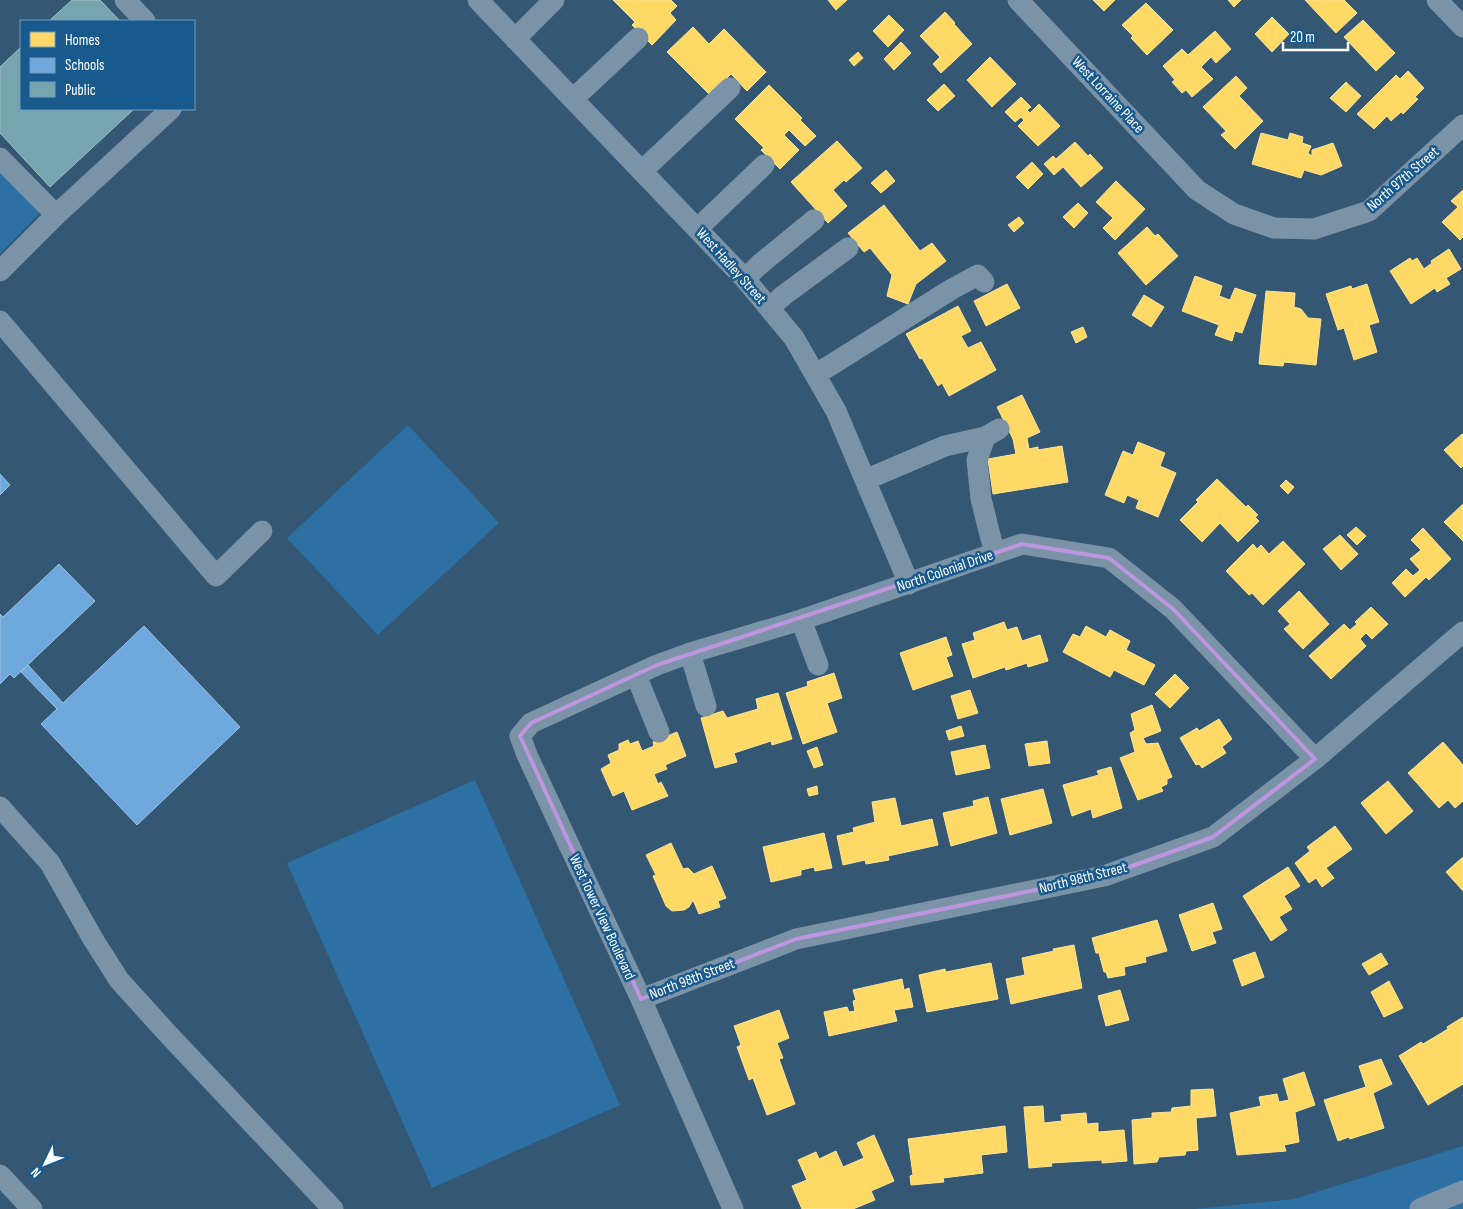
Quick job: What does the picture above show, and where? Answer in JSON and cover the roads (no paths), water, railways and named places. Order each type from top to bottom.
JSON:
[{"type":"street","points":[[125,0],[144,20]]},
{"type":"street","points":[[515,39],[554,0]]},
{"type":"street","name":"West Lorraine Place","points":[[1018,0],[1198,190]]},
{"type":"street","points":[[1438,0],[1463,27]]},
{"type":"street","name":"West Hadley Street","points":[[479,1],[744,279],[794,338],[836,411],[909,584]]},
{"type":"street","points":[[573,99],[638,38]]},
{"type":"street","points":[[642,171],[730,88]]},
{"type":"street","points":[[0,271],[56,215],[170,110]]},
{"type":"street","name":"North 97th Street","points":[[1198,190],[1234,214],[1250,220],[1274,228],[1314,230],[1369,211],[1463,125]]},
{"type":"street","points":[[0,158],[56,215]]},
{"type":"street","points":[[697,229],[764,165]]},
{"type":"street","points":[[744,279],[814,220]]},
{"type":"street","points":[[769,308],[848,248]]},
{"type":"street","points":[[815,375],[952,289],[978,275],[984,282]]},
{"type":"street","points":[[0,321],[216,576],[262,531]]},
{"type":"street","points":[[865,480],[945,446],[992,433],[977,460],[982,499],[996,553]]},
{"type":"street","name":"North Colonial Drive","points":[[520,736],[531,723],[657,665],[690,653],[802,620],[1022,544],[1109,558],[1174,609],[1315,759]]},
{"type":"street","points":[[802,620],[818,665]]},
{"type":"street","name":"North 98th Street","points":[[641,999],[796,939],[1104,876],[1213,837],[1315,759],[1463,632]]},
{"type":"street","points":[[690,653],[706,706]]},
{"type":"street","points":[[636,675],[659,732]]},
{"type":"street","name":"West Tower View Boulevard","points":[[520,736],[527,755],[641,999],[733,1209]]},
{"type":"street","points":[[0,807],[50,864],[119,980],[333,1209]]},
{"type":"street","points":[[0,1175],[32,1209]]},
{"type":"street","points":[[1420,1209],[1463,1191]]}]
